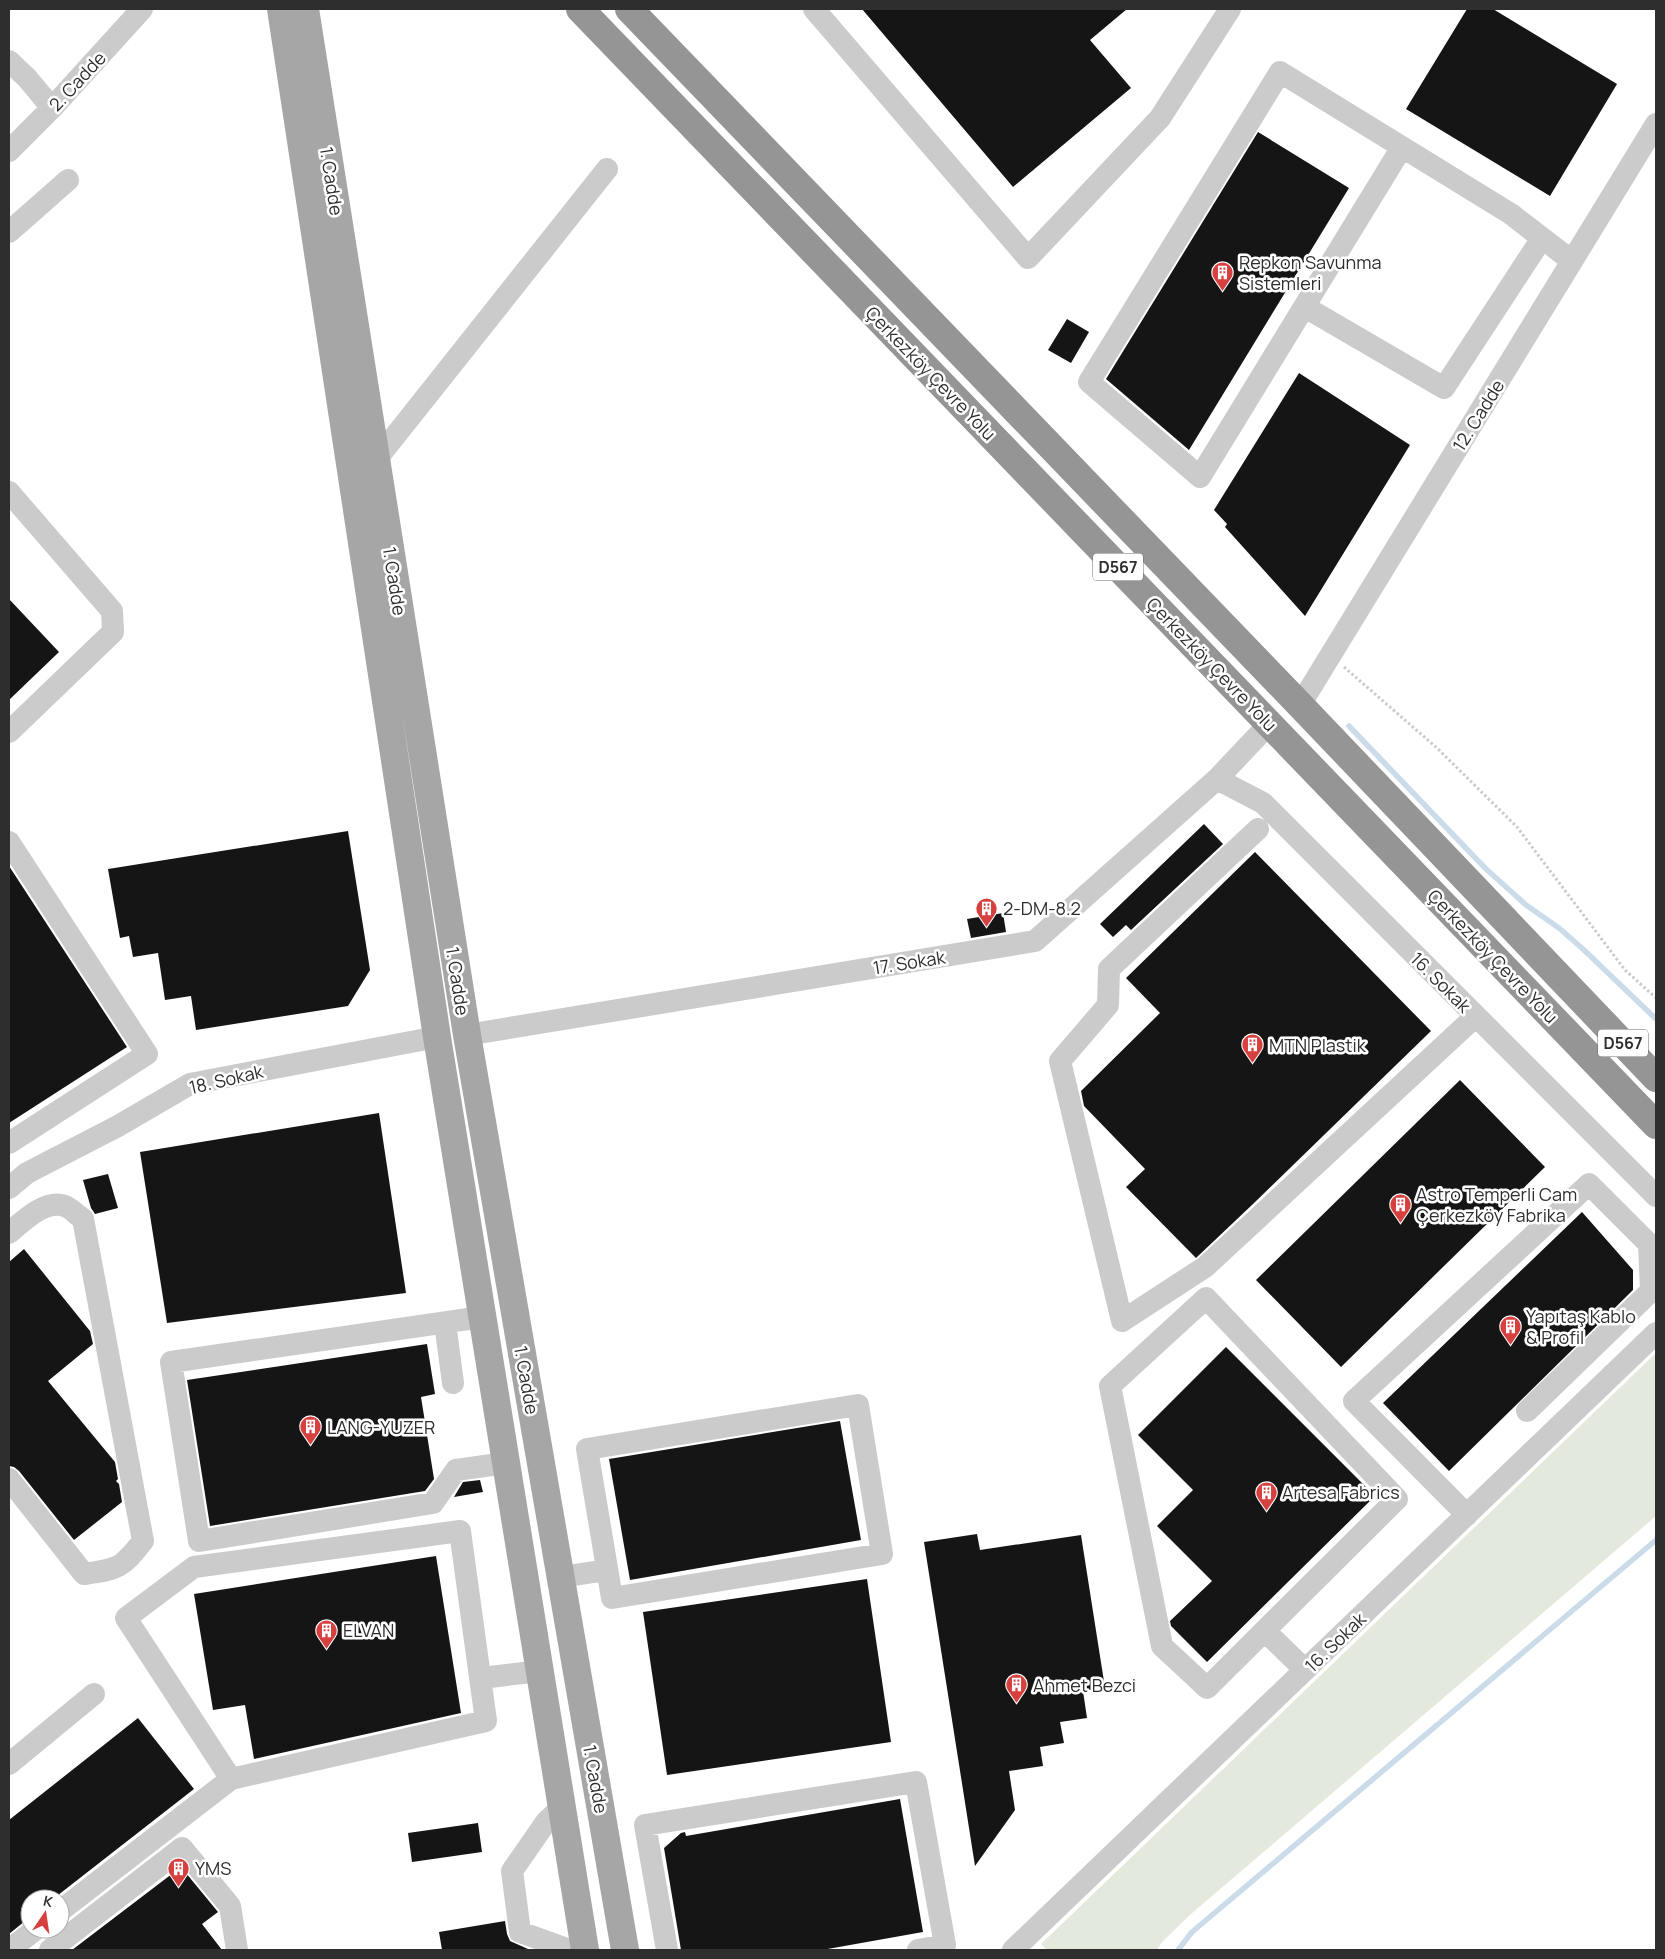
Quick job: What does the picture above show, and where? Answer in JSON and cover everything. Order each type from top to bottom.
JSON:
[{"type":"highway","name":"Çerkezköy Çevre Yolu","points":[[580,9],[1656,1126]]},
{"type":"highway","name":"D567","points":[[629,9],[1300,705],[1656,1078]]},
{"type":"main road","name":"1. Cadde","points":[[281,9],[437,1037],[585,1950]]},
{"type":"main road","name":"1. Cadde","points":[[305,9],[467,1035],[625,1950]]},
{"type":"street","name":"2. Cadde","points":[[9,151],[52,108],[142,9]]},
{"type":"street","points":[[814,9],[1028,258],[1160,118],[1230,9]]},
{"type":"street","points":[[9,61],[27,78],[52,108]]},
{"type":"street","points":[[1402,147],[1200,477],[1089,382],[1280,72],[1511,214],[1572,261]]},
{"type":"street","name":"12. Cadde","points":[[1300,705],[1656,124]]},
{"type":"street","points":[[376,460],[607,169]]},
{"type":"street","points":[[9,232],[68,180]]},
{"type":"street","points":[[1304,307],[1444,388],[1542,238]]},
{"type":"street","points":[[9,492],[112,611],[114,632],[9,732]]},
{"type":"street","name":"17. Sokak","points":[[467,1035],[1035,941],[1218,779],[1269,724]]},
{"type":"street","name":"16. Sokak","points":[[1218,779],[1263,803],[1656,1196]]},
{"type":"street","points":[[1258,829],[1109,969],[1108,1004],[1060,1061],[1122,1321],[1206,1267],[1476,1016]]},
{"type":"street","points":[[9,842],[147,1054],[9,1143],[27,1172]]},
{"type":"street","name":"18. Sokak","points":[[9,1188],[27,1172],[118,1126],[190,1084],[437,1037]]},
{"type":"street","points":[[1467,1514],[1354,1401],[1589,1184],[1650,1244],[1654,1294],[1527,1411]]},
{"type":"street","points":[[9,1233],[34,1212],[53,1206],[66,1206],[83,1219],[144,1541],[129,1559],[114,1570],[84,1574],[9,1479]]},
{"type":"street","points":[[1206,1298],[1397,1498],[1265,1630],[1208,1688],[1162,1646],[1110,1386],[1206,1298]]},
{"type":"street","points":[[482,1317],[171,1362],[199,1541],[433,1504],[456,1470],[506,1463]]},
{"type":"street","points":[[445,1323],[453,1382]]},
{"type":"street","name":"16. Sokak","points":[[1013,1950],[1656,1333]]},
{"type":"street","points":[[858,1405],[882,1554],[612,1598],[607,1570],[587,1449],[858,1405]]},
{"type":"street","points":[[70,1903],[231,1779],[486,1721],[460,1531],[194,1567],[126,1618],[231,1779]]},
{"type":"street","points":[[561,1577],[607,1570]]},
{"type":"street","points":[[1265,1630],[1305,1670]]},
{"type":"street","points":[[481,1678],[540,1671]]},
{"type":"street","points":[[9,1764],[94,1694]]},
{"type":"street","points":[[667,1950],[645,1825],[916,1782],[945,1945],[918,1950]]},
{"type":"street","points":[[563,1806],[546,1822],[512,1871],[520,1932],[570,1950]]},
{"type":"street","points":[[50,1950],[182,1848],[230,1906],[237,1950]]},
{"type":"street","points":[[9,1950],[23,1939]]},
{"type":"path","points":[[1331,655],[1437,748],[1517,827],[1625,970],[1656,998]]},
{"type":"shaded area","points":[[1656,1353],[1656,1516],[1191,1914],[1162,1942],[1157,1950],[1047,1950],[1041,1944]]},
{"type":"building","points":[[862,9],[1127,9],[1090,40],[1131,88],[1013,187]]},
{"type":"building","points":[[1467,9],[1493,9],[1617,84],[1550,196],[1406,109]]},
{"type":"building","name":"Repkon Savunma Sistemleri","points":[[1258,132],[1349,188],[1189,450],[1106,379]]},
{"type":"building","points":[[1067,319],[1089,332],[1071,363],[1048,350]]},
{"type":"building","points":[[1299,373],[1410,445],[1305,616],[1225,527],[1227,524],[1214,510]]},
{"type":"building","points":[[9,599],[59,652],[9,700]]},
{"type":"building","points":[[1204,824],[1223,844],[1131,930],[1126,925],[1113,937],[1100,924]]},
{"type":"building","points":[[348,831],[370,970],[348,1006],[196,1030],[191,996],[165,1000],[158,953],[133,957],[129,936],[120,938],[108,869]]},
{"type":"building","name":"MTN Plastik","points":[[1255,852],[1431,1031],[1196,1258],[1126,1187],[1145,1169],[1084,1106],[1081,1091],[1160,1013],[1126,978]]},
{"type":"building","points":[[9,866],[127,1047],[9,1123]]},
{"type":"building","name":"2-DM-8.2","points":[[1003,913],[1006,932],[971,938],[967,919]]},
{"type":"building","name":"Astro Temperli Cam Çerkezköy Fabrika","points":[[1460,1080],[1545,1167],[1341,1367],[1256,1280]]},
{"type":"building","points":[[379,1113],[406,1293],[167,1323],[140,1152]]},
{"type":"building","points":[[108,1174],[118,1208],[95,1214],[91,1208],[83,1180]]},
{"type":"building","name":"Yapıtaş Kablo & Profil","points":[[1582,1212],[1633,1270],[1633,1290],[1449,1471],[1383,1403]]},
{"type":"building","points":[[24,1249],[90,1331],[93,1344],[48,1381],[115,1462],[118,1479],[116,1481],[119,1484],[122,1502],[74,1540],[19,1471],[9,1466],[9,1262]]},
{"type":"building","name":"LANG-YUZER","points":[[427,1344],[435,1394],[421,1397],[434,1479],[425,1491],[210,1526],[187,1380]]},
{"type":"building","name":"Artesa Fabrics","points":[[1226,1347],[1375,1496],[1207,1662],[1171,1626],[1170,1621],[1212,1581],[1157,1526],[1193,1490],[1138,1435]]},
{"type":"building","points":[[840,1421],[861,1540],[630,1580],[609,1459]]},
{"type":"building","points":[[480,1480],[483,1492],[454,1497],[463,1482]]},
{"type":"building","name":"Ahmet Bezci","points":[[977,1534],[980,1550],[1081,1535],[1105,1688],[1083,1691],[1087,1718],[1060,1722],[1064,1743],[1040,1747],[1043,1766],[1009,1771],[1015,1810],[975,1866],[924,1542]]},
{"type":"building","name":"ELVAN","points":[[436,1556],[461,1713],[254,1759],[245,1705],[213,1710],[194,1594]]},
{"type":"building","points":[[867,1579],[891,1742],[667,1775],[643,1612]]},
{"type":"building","points":[[138,1718],[194,1789],[66,1889],[20,1889],[20,1925],[9,1934],[9,1820]]},
{"type":"building","points":[[900,1799],[923,1932],[822,1950],[681,1950],[664,1848],[681,1833],[685,1832],[686,1836]]},
{"type":"building","points":[[478,1823],[482,1852],[412,1862],[408,1833]]},
{"type":"building","name":"YMS","points":[[181,1867],[218,1912],[202,1924],[222,1950],[72,1950]]},
{"type":"building","points":[[505,1921],[510,1941],[528,1949],[442,1950],[439,1932]]},
{"type":"waterway","points":[[1349,726],[1485,868],[1526,905],[1559,928],[1584,950],[1656,1019]]},
{"type":"waterway","points":[[1178,1950],[1192,1932],[1656,1540]]},
{"type":"place","name":"Repkon Savunma Sistemleri","points":[[1223,291]]},
{"type":"place","name":"2-DM-8.2","points":[[987,927]]},
{"type":"place","name":"MTN Plastik","points":[[1253,1064]]},
{"type":"place","name":"Astro Temperli Cam Çerkezköy Fabrika","points":[[1400,1223]]},
{"type":"place","name":"Yapıtaş Kablo & Profil","points":[[1510,1345]]},
{"type":"place","name":"LANG-YUZER","points":[[311,1446]]},
{"type":"place","name":"Artesa Fabrics","points":[[1266,1511]]},
{"type":"place","name":"ELVAN","points":[[327,1649]]},
{"type":"place","name":"Ahmet Bezci","points":[[1017,1704]]},
{"type":"place","name":"YMS","points":[[179,1887]]}]
